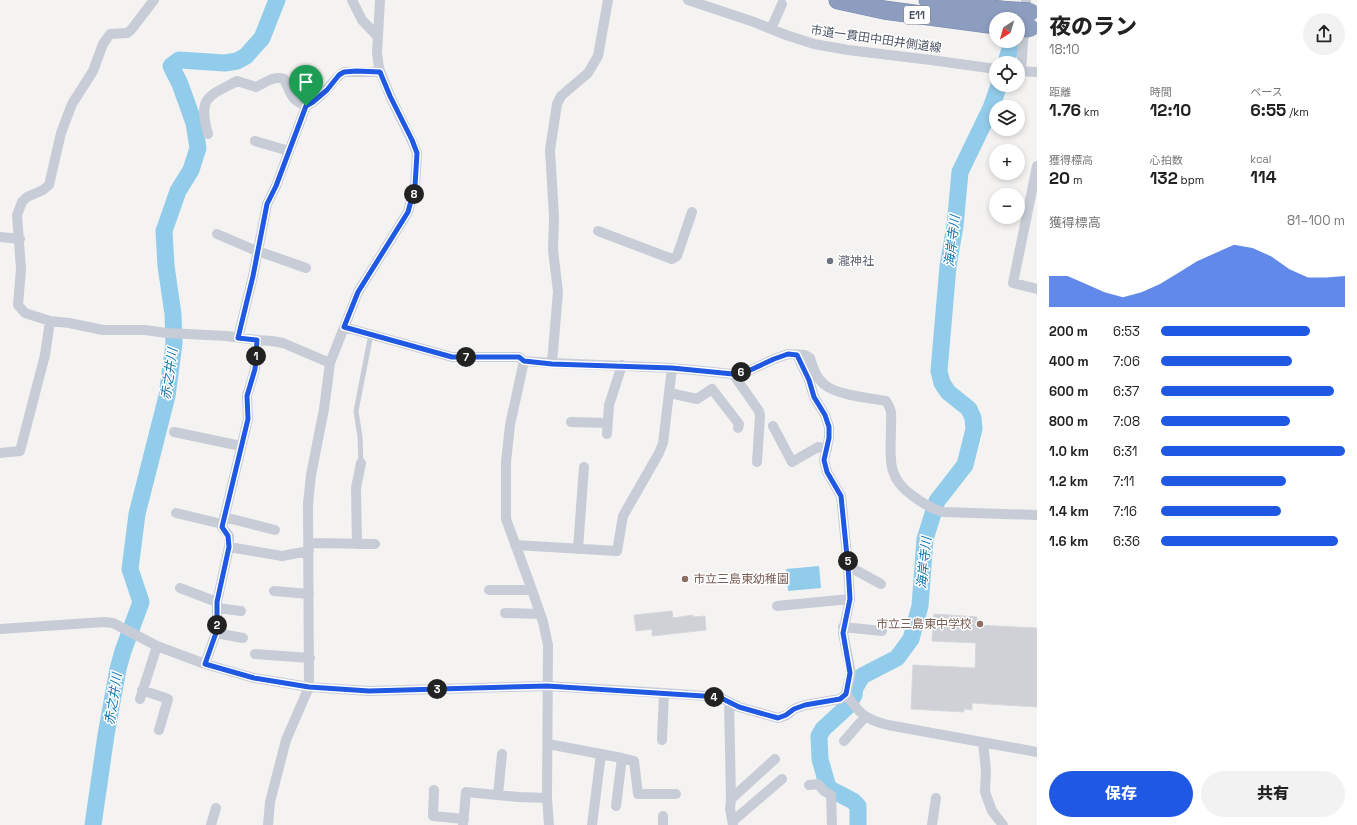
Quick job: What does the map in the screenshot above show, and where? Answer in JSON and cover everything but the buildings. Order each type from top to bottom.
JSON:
[{"type":"highway","name":"E11","points":[[838,0],[884,10],[989,16]]},
{"type":"highway","name":"E11","points":[[928,0],[989,15]]},
{"type":"street","points":[[154,0],[131,30],[127,33],[110,34],[103,44],[93,71],[72,104],[61,133],[49,185],[43,190],[27,197],[22,202],[17,215],[20,239],[21,269],[18,305],[26,313],[50,321],[104,330],[145,330],[283,343],[330,363]]},
{"type":"street","points":[[352,0],[362,20],[378,38]]},
{"type":"street","points":[[269,825],[270,802],[286,740],[309,687],[308,504],[330,363],[358,292],[408,212],[415,186],[417,153],[380,72],[377,53],[380,0]]},
{"type":"street","points":[[552,364],[558,292],[553,250],[554,217],[550,150],[557,104],[561,96],[588,73],[598,56],[608,0]]},
{"type":"street","name":"市道一貫田中田井側道線","points":[[688,0],[814,44],[848,50],[989,69]]},
{"type":"street","points":[[771,29],[782,4]]},
{"type":"street","points":[[1023,56],[1030,18]]},
{"type":"street","points":[[1025,71],[1037,72]]},
{"type":"street","points":[[238,338],[267,204],[276,186],[306,106],[327,90],[339,75],[344,72],[380,72]]},
{"type":"street","points":[[208,134],[203,108],[210,96],[237,81],[256,87],[279,77],[284,79],[291,96],[296,101],[306,106]]},
{"type":"street","points":[[255,141],[289,151]]},
{"type":"street","points":[[1037,166],[1013,283],[1037,289]]},
{"type":"street","points":[[598,231],[672,259],[677,256],[692,212]]},
{"type":"street","points":[[217,234],[252,249],[306,268]]},
{"type":"street","points":[[0,237],[20,239]]},
{"type":"street","points":[[0,453],[20,451],[45,355],[50,321]]},
{"type":"street","points":[[344,327],[452,357],[519,357],[524,361],[552,364],[622,365],[733,374],[746,372],[788,354],[806,355],[810,358],[814,372],[825,385],[836,391],[886,401],[892,409],[891,467],[894,477],[910,494],[934,509],[1037,515]]},
{"type":"street","points":[[205,664],[216,633],[217,605],[229,547],[228,536],[222,527],[248,419],[247,396],[255,369],[257,340]]},
{"type":"street","points":[[797,355],[809,380],[814,397],[829,427],[829,438],[824,460],[827,472],[841,496],[850,599],[843,633],[850,673],[847,696],[865,717],[874,722],[1037,752]]},
{"type":"street","points":[[524,361],[510,425],[506,462],[506,520],[532,590],[548,645],[547,798],[549,825]]},
{"type":"street","points":[[607,434],[609,405],[622,365]]},
{"type":"street","points":[[515,545],[617,550],[623,516],[659,453],[662,444],[670,393],[672,368]]},
{"type":"street","points":[[733,374],[759,411],[760,416],[756,462]]},
{"type":"street","points":[[670,393],[697,399],[712,389],[739,424],[738,428]]},
{"type":"street","points":[[571,422],[607,423]]},
{"type":"street","points":[[773,426],[792,462],[818,448],[827,449]]},
{"type":"street","points":[[174,432],[241,446]]},
{"type":"street","points":[[357,544],[356,488],[361,463]]},
{"type":"street","points":[[578,549],[584,468]]},
{"type":"street","points":[[176,513],[275,530]]},
{"type":"street","points":[[229,547],[282,556],[309,547],[375,544]]},
{"type":"street","points":[[848,566],[882,584]]},
{"type":"street","points":[[180,588],[217,605],[241,611]]},
{"type":"street","points":[[489,590],[532,590]]},
{"type":"street","points":[[274,591],[309,594]]},
{"type":"street","points":[[777,606],[850,599]]},
{"type":"street","points":[[504,613],[540,614]]},
{"type":"street","points":[[0,629],[104,622],[120,626],[156,646],[205,664],[254,678],[309,687],[369,691],[547,686],[664,693],[719,697],[739,707],[778,718],[805,705],[840,699],[847,696]]},
{"type":"street","points":[[844,627],[882,631]]},
{"type":"street","points":[[216,633],[243,638]]},
{"type":"street","points":[[156,646],[141,694],[168,699],[159,730]]},
{"type":"street","points":[[255,654],[310,658]]},
{"type":"street","points":[[662,740],[664,693]]},
{"type":"street","points":[[729,702],[730,809],[733,823],[782,779]]},
{"type":"street","points":[[844,741],[865,717]]},
{"type":"street","points":[[983,742],[986,771],[985,792],[992,811],[1003,825]]},
{"type":"street","points":[[548,744],[634,761],[638,794],[676,794]]},
{"type":"street","points":[[498,795],[502,754]]},
{"type":"street","points":[[592,825],[601,754]]},
{"type":"street","points":[[616,806],[622,758]]},
{"type":"street","points":[[731,798],[775,759]]},
{"type":"street","points":[[809,784],[818,784],[824,791],[831,795],[832,825]]},
{"type":"street","points":[[434,790],[433,816],[463,822],[466,792],[547,798]]},
{"type":"street","points":[[932,825],[936,798]]},
{"type":"street","points":[[211,825],[216,808]]},
{"type":"lane","points":[[361,463],[360,437],[356,411],[371,334]]},
{"type":"water","points":[[819,566],[821,588],[788,591],[786,569]]},
{"type":"waterway","name":"赤之井川","points":[[93,825],[106,735],[118,669],[141,602],[130,569],[137,514],[167,396],[174,344],[173,314],[166,266],[164,231],[178,191],[191,170],[198,148],[194,123],[180,84],[171,66],[179,60],[225,63],[237,61],[246,56],[262,38],[277,0]]},
{"type":"waterway","name":"海岸寺川","points":[[1008,56],[1010,48]]},
{"type":"waterway","name":"海岸寺川","points":[[858,825],[858,806],[853,801],[830,789],[827,784],[820,759],[819,736],[823,729],[848,706],[854,695],[855,688],[862,676],[897,658],[911,639],[920,606],[925,539],[937,501],[965,465],[974,429],[973,418],[969,409],[948,392],[942,383],[939,371],[948,266],[955,226],[960,172],[991,108],[997,92]]},
{"type":"place","name":"瀧神社","points":[[830,261]]},
{"type":"place","name":"市立三島東幼稚園","points":[[685,579]]},
{"type":"place","name":"市立三島東中学校","points":[[980,624]]},
{"type":"route","points":[[344,72],[380,72],[417,153],[415,186],[408,212],[402,224],[358,292],[344,327],[452,357],[519,357],[524,361],[552,364],[622,365],[733,374],[746,372],[788,354],[797,355],[809,380],[814,397],[825,415],[829,427],[829,438],[824,460],[827,472],[841,496],[850,599],[843,633],[850,673],[846,694],[840,699],[805,705],[778,718],[739,707],[719,697],[547,686],[369,691],[309,687],[254,678],[205,664],[217,630],[217,602],[229,547],[228,536],[222,527],[248,419],[247,396],[255,369],[257,340],[238,338],[253,276],[265,209],[276,186],[306,106],[327,90],[335,79],[344,72]]}]
